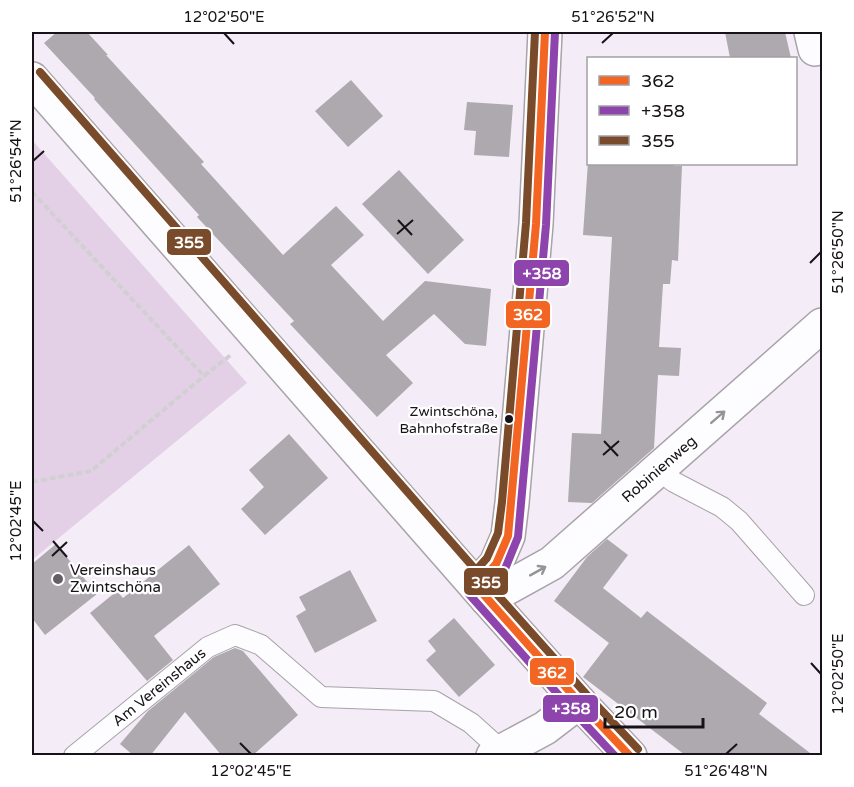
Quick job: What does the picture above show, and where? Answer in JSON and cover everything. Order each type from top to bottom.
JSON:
[{"type":"street","points":[[482,592],[508,536],[512,503],[536,224],[545,32]]},
{"type":"street","points":[[811,32],[815,49],[822,47]]},
{"type":"street","points":[[34,86],[579,702],[630,756]]},
{"type":"street","name":"Robinienweg","points":[[482,592],[552,563],[822,325]]},
{"type":"street","points":[[498,753],[545,728],[579,702]]},
{"type":"lane","points":[[658,470],[674,482],[722,507],[739,521],[804,595]]},
{"type":"lane","name":"Am Vereinshaus","points":[[74,756],[208,647],[235,635],[261,645],[321,698],[434,701],[471,723],[498,753]]},
{"type":"path","points":[[32,192],[204,376]]},
{"type":"path","points":[[32,482],[91,471],[256,335]]},
{"type":"shaded area","points":[[32,140],[247,383],[32,560]]},
{"type":"building","points":[[57,32],[87,32],[204,162],[201,164],[283,255],[336,206],[364,235],[331,265],[383,321],[425,281],[491,289],[486,346],[465,344],[434,314],[386,355],[413,383],[377,417],[290,324],[294,321],[197,217],[199,215],[44,43]]},
{"type":"building","points":[[725,32],[785,32],[791,57],[730,57]]},
{"type":"building","points":[[351,80],[383,116],[348,147],[315,111]]},
{"type":"building","points":[[467,102],[513,105],[509,157],[474,155],[476,131],[464,130]]},
{"type":"building","points":[[588,165],[682,166],[678,261],[672,260],[670,284],[663,284],[659,347],[681,348],[679,376],[658,375],[654,448],[592,503],[568,502],[572,433],[601,434],[612,237],[583,235]]},
{"type":"building","points":[[399,170],[464,240],[428,274],[362,204]]},
{"type":"building","points":[[289,434],[328,478],[265,535],[241,509],[264,487],[249,470]]},
{"type":"building","points":[[607,539],[628,555],[603,588],[641,618],[647,611],[767,703],[759,714],[814,756],[685,755],[583,677],[609,643],[554,601],[587,557]]},
{"type":"building","name":"Vereinshaus Zwintschöna","points":[[56,544],[97,594],[45,635],[32,618],[32,564]]},
{"type":"building","points":[[189,545],[220,584],[154,636],[173,660],[147,681],[90,613],[117,591],[123,598]]},
{"type":"building","points":[[350,570],[377,621],[315,653],[296,616],[306,610],[299,597]]},
{"type":"building","points":[[454,618],[495,665],[459,697],[426,660],[436,651],[428,641]]},
{"type":"building","points":[[235,648],[243,651],[298,715],[252,756],[222,756],[185,712],[150,756],[134,756],[120,744],[148,711],[214,657]]},
{"type":"transit line","name":"355","points":[[468,579],[487,558],[498,533],[502,502],[526,223],[535,32]]},
{"type":"transit line","name":"362","points":[[476,586],[496,564],[508,536],[536,224],[545,32]]},
{"type":"transit line","name":"+358","points":[[484,593],[505,569],[518,537],[546,225],[555,32]]},
{"type":"transit line","name":"355","points":[[40,72],[495,592],[638,749]]},
{"type":"transit line","name":"362","points":[[476,586],[630,756]]},
{"type":"transit line","name":"+358","points":[[468,593],[615,756]]},
{"type":"place","name":"Zwintschöna, Bahnhofstraße","points":[[509,419]]},
{"type":"place","name":"Vereinshaus Zwintschöna","points":[[58,579]]}]
